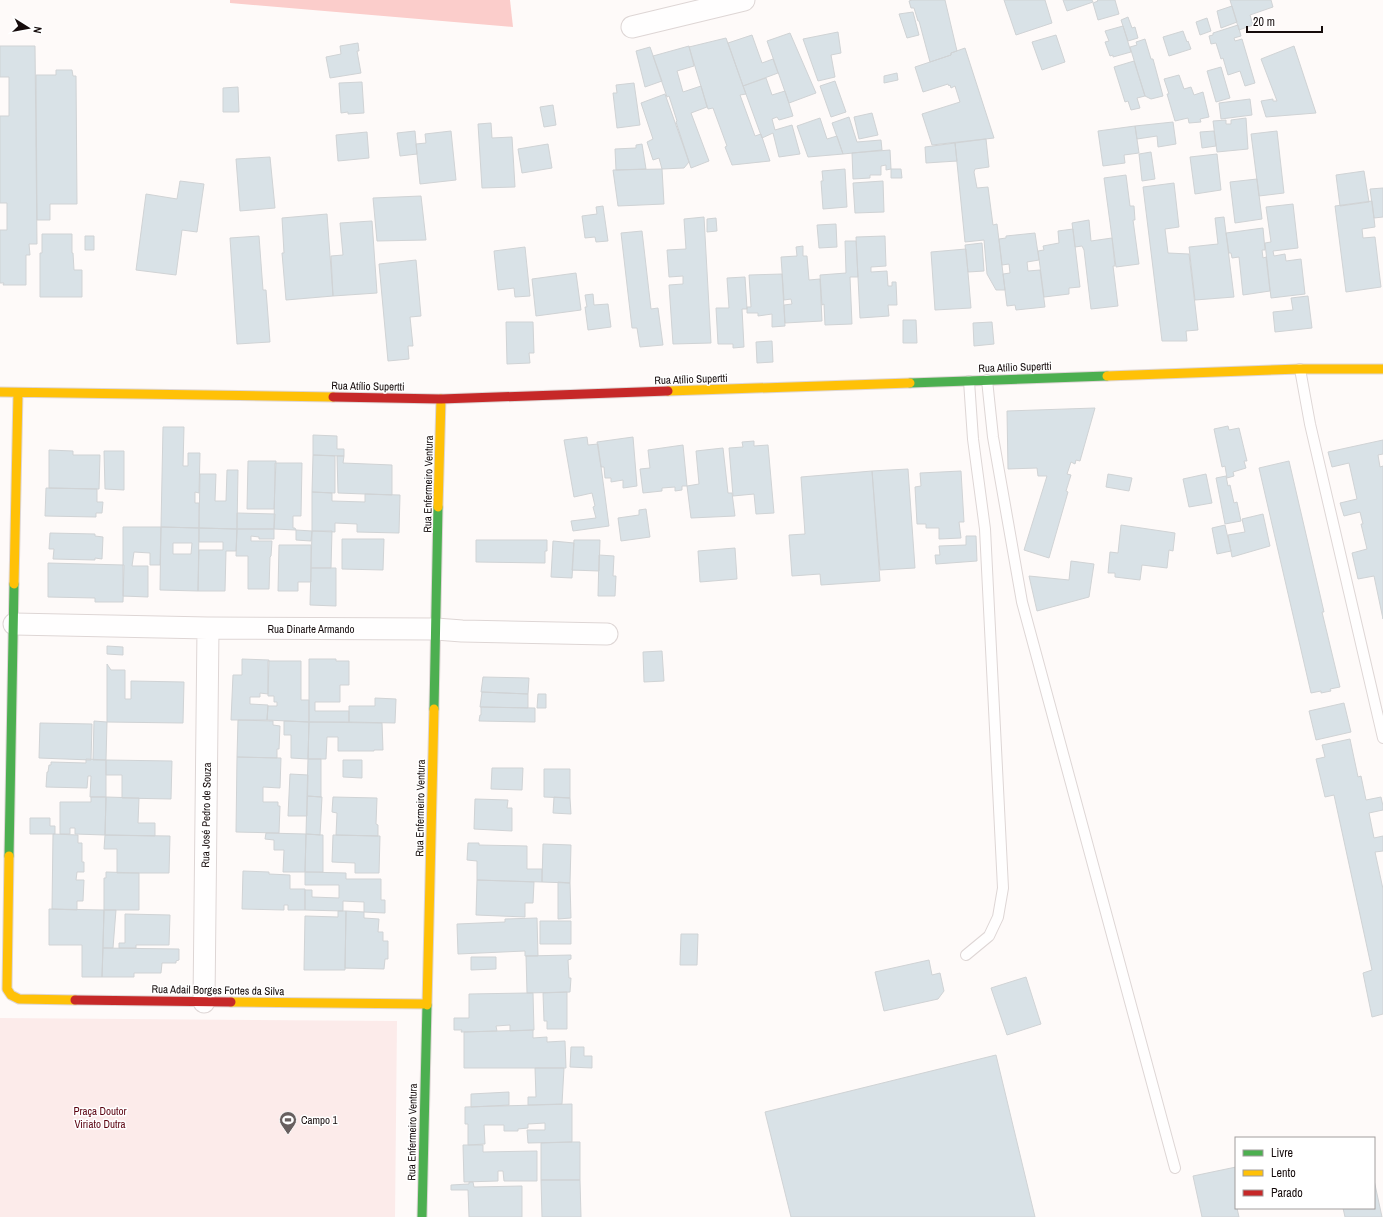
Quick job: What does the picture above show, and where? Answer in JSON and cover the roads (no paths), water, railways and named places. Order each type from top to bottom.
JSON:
[{"type":"street","points":[[632,27],[744,0]]},
{"type":"street","name":"Rua Atílio Supertti","points":[[0,392],[442,400],[1300,369],[1383,368]]},
{"type":"street","points":[[14,624],[18,393]]},
{"type":"street","name":"Rua Enfermeiro Ventura","points":[[422,1217],[442,400]]},
{"type":"street","name":"Rua Dinarte Armando","points":[[14,624],[208,628],[436,629],[462,631],[607,634]]},
{"type":"street","name":"Rua Adail Borges Fortes da Silva","points":[[14,624],[6,987],[7,992],[10,995],[19,999],[427,1004]]},
{"type":"street","name":"Rua José Pedro de Souza","points":[[204,1002],[208,628]]},
{"type":"lane","points":[[1300,369],[1310,424],[1383,738]]},
{"type":"lane","points":[[987,380],[993,437],[1022,602],[1175,1168]]},
{"type":"lane","points":[[966,955],[989,936],[998,917],[1002,888],[985,529],[973,439],[969,381]]},
{"type":"place","name":"Campo 1","points":[[288,1135]]},
{"type":"park label","name":"Praça Doutor Viriato Dutra","points":[[100,1117]]}]
